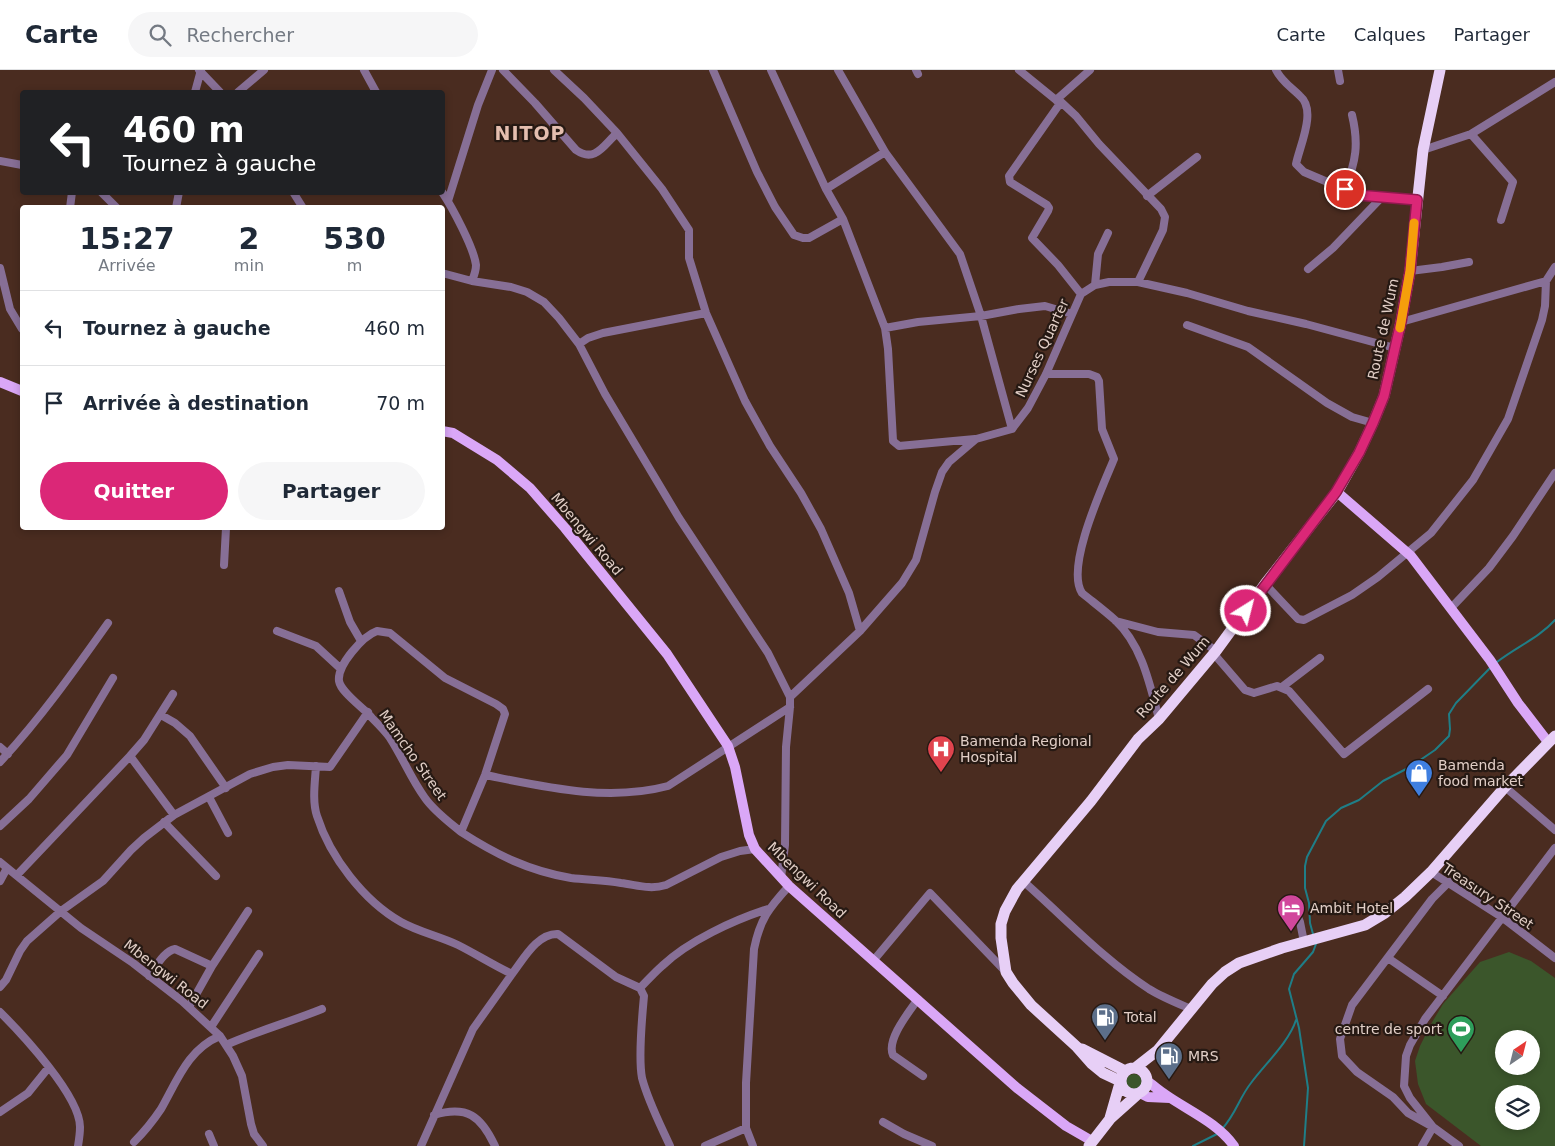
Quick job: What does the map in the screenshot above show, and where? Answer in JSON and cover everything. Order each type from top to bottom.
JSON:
[{"type":"highway","name":"Route de Wum","points":[[1125,1076],[1077,1047],[1031,1006],[1013,983],[1006,972],[1001,938],[1001,924],[1005,911],[1024,881],[1091,801],[1138,739],[1159,719],[1215,653],[1336,492],[1359,453],[1384,396],[1401,322],[1410,271],[1423,150],[1440,70]]},
{"type":"highway","points":[[1090,1144],[1110,1120],[1145,1088],[1149,1067],[1158,1050],[1219,978],[1239,963],[1365,925],[1376,919],[1405,897],[1431,872],[1505,787],[1551,739]]},
{"type":"highway","points":[[1110,1120],[1125,1076],[1158,1050]]},
{"type":"highway","points":[[1125,1076],[1143,1072],[1147,1080]]},
{"type":"highway","points":[[1125,1076],[1125,1091],[1133,1095],[1139,1094]]},
{"type":"main road","points":[[0,382],[20,390]]},
{"type":"main road","name":"Mbengwi Road","points":[[445,432],[453,433],[497,460],[530,488],[565,528],[667,654],[728,746],[735,767],[749,835],[755,849],[781,878],[1017,1088],[1090,1144]]},
{"type":"main road","points":[[1336,492],[1407,553],[1493,664],[1518,703],[1551,739]]},
{"type":"main road","points":[[1147,1080],[1171,1098],[1196,1113],[1232,1142]]},
{"type":"main road","points":[[1139,1094],[1148,1097],[1171,1098]]},
{"type":"street","points":[[195,90],[200,70]]},
{"type":"street","points":[[200,70],[218,90]]},
{"type":"street","points":[[240,90],[264,70]]},
{"type":"street","points":[[364,70],[375,90]]},
{"type":"street","points":[[448,201],[478,105],[492,70]]},
{"type":"street","points":[[503,70],[576,150],[584,156],[595,154],[617,133]]},
{"type":"street","points":[[554,70],[617,133],[662,189],[688,230],[689,258],[706,313],[745,401],[821,529],[856,611],[860,631]]},
{"type":"street","points":[[713,70],[775,207],[794,235],[809,238],[843,219]]},
{"type":"street","points":[[771,70],[826,189],[843,219],[885,328],[888,349],[892,441],[898,446],[976,440],[1012,429],[981,316],[960,254],[885,152],[838,70]]},
{"type":"street","points":[[1018,70],[1059,101],[1162,209],[1165,217],[1163,230],[1138,282]]},
{"type":"street","points":[[1081,294],[1032,238],[1048,211],[1048,205],[1008,179],[1059,101],[1090,70]]},
{"type":"street","points":[[1276,70],[1289,87],[1306,102],[1308,111],[1296,164],[1304,172],[1358,195],[1417,200]]},
{"type":"street","points":[[1338,70],[1340,81]]},
{"type":"street","points":[[1423,150],[1471,134],[1555,82]]},
{"type":"street","points":[[1345,189],[1354,164],[1356,134],[1352,115]]},
{"type":"street","points":[[1471,134],[1513,182],[1501,220]]},
{"type":"street","points":[[826,189],[885,152]]},
{"type":"street","points":[[1148,196],[1197,157]]},
{"type":"street","points":[[0,161],[20,165]]},
{"type":"street","points":[[104,195],[115,205]]},
{"type":"street","points":[[444,195],[466,238],[476,263],[472,281]]},
{"type":"street","points":[[1308,269],[1333,248],[1381,198]]},
{"type":"street","points":[[1095,285],[1098,254],[1108,233]]},
{"type":"street","points":[[1410,271],[1442,268],[1469,262]]},
{"type":"street","points":[[1265,584],[1298,619],[1304,620],[1352,595],[1378,577],[1431,534],[1473,480],[1508,419],[1542,320],[1545,306],[1546,281],[1555,267]]},
{"type":"street","points":[[0,268],[10,309],[20,326]]},
{"type":"street","points":[[445,274],[527,292],[544,302],[560,318],[579,344],[646,465],[768,653],[790,698],[786,747],[784,845],[781,878]]},
{"type":"street","points":[[1401,322],[1546,281]]},
{"type":"street","name":"Nurses Quarter","points":[[1012,429],[1028,408],[1046,374],[1081,294],[1095,285],[1109,282],[1138,282],[1187,293],[1248,311],[1306,324],[1395,348]]},
{"type":"street","points":[[885,328],[1045,306],[1072,314]]},
{"type":"street","points":[[579,344],[588,338],[603,333],[706,313]]},
{"type":"street","points":[[1187,325],[1248,347],[1327,403],[1352,416],[1373,423]]},
{"type":"street","points":[[1046,374],[1089,374],[1097,377],[1099,381],[1102,429],[1114,459],[1082,543],[1078,577],[1080,589],[1082,593],[1116,621],[1132,642],[1148,678],[1159,719]]},
{"type":"street","points":[[790,698],[860,631],[902,583],[916,560],[942,472],[949,462],[976,440]]},
{"type":"street","points":[[1451,608],[1488,568],[1513,536],[1555,473]]},
{"type":"street","points":[[224,565],[226,530]]},
{"type":"street","points":[[339,591],[350,622],[361,641]]},
{"type":"street","points":[[1116,621],[1158,632],[1194,635],[1215,653],[1245,690],[1254,693],[1273,686],[1282,687],[1289,691],[1344,754],[1428,688]]},
{"type":"street","points":[[0,762],[54,699],[108,623]]},
{"type":"street","points":[[277,631],[316,646],[341,669],[368,634],[376,631],[390,633],[445,678],[503,709],[506,714],[504,721],[462,832]]},
{"type":"street","points":[[1282,687],[1320,658]]},
{"type":"street","name":"Mamcho Street","points":[[341,669],[340,681],[342,687],[368,712],[390,739],[426,800],[462,832],[499,855],[526,866],[557,875],[657,888],[734,852],[755,849]]},
{"type":"street","points":[[0,826],[29,799],[68,755],[113,678]]},
{"type":"street","points":[[17,875],[130,756],[161,715],[173,694]]},
{"type":"street","points":[[485,775],[552,789],[620,793],[652,790],[668,786],[790,707]]},
{"type":"street","points":[[0,987],[6,980],[27,941],[61,911],[103,881],[131,850],[164,822],[250,774],[288,765],[327,767],[331,765],[341,748],[368,712]]},
{"type":"street","points":[[161,715],[175,723],[190,736],[226,788]]},
{"type":"street","points":[[0,747],[8,754]]},
{"type":"street","points":[[130,756],[174,815]]},
{"type":"street","points":[[316,766],[315,804],[317,816],[336,857],[369,897],[401,922],[458,945],[512,974]]},
{"type":"street","points":[[1505,787],[1555,830]]},
{"type":"street","points":[[209,797],[228,833]]},
{"type":"street","points":[[164,822],[216,876]]},
{"type":"street","points":[[1433,1127],[1410,1098],[1404,1086],[1404,1070],[1410,1045],[1425,1019],[1555,848]]},
{"type":"street","name":"Mbengwi Road","points":[[0,862],[81,928],[189,1007],[220,1036],[242,1076],[251,1124],[254,1134],[263,1146]]},
{"type":"street","points":[[0,881],[8,868]]},
{"type":"street","name":"Treasury Street","points":[[1431,872],[1503,918],[1555,958]]},
{"type":"street","points":[[1024,881],[1106,957],[1129,975],[1151,990],[1191,1009]]},
{"type":"street","points":[[1449,882],[1432,899],[1352,1005],[1340,1039],[1342,1056],[1357,1072],[1393,1097],[1408,1113],[1433,1127],[1459,1146]]},
{"type":"street","points":[[753,1146],[746,1128],[746,1083],[754,949],[757,934],[768,909],[789,886]]},
{"type":"street","points":[[873,961],[930,893],[1006,972]]},
{"type":"street","points":[[1294,905],[1307,941]]},
{"type":"street","points":[[640,988],[663,964],[679,952],[718,930],[768,909]]},
{"type":"street","points":[[189,1007],[212,966],[248,911]]},
{"type":"street","points":[[421,1146],[474,1029],[529,952],[543,938],[552,934],[558,934],[616,977],[640,988],[644,996],[642,1077],[654,1111],[670,1146]]},
{"type":"street","points":[[149,976],[166,954],[170,950],[175,949],[212,966]]},
{"type":"street","points":[[211,1027],[259,954]]},
{"type":"street","points":[[1388,958],[1443,996]]},
{"type":"street","points":[[918,999],[894,1036],[891,1051],[893,1055],[924,1076]]},
{"type":"street","points":[[226,1045],[253,1033],[322,1009]]},
{"type":"street","points":[[0,1012],[49,1067],[76,1110],[80,1126],[78,1146]]},
{"type":"street","points":[[134,1142],[160,1110],[190,1056],[204,1043],[220,1036]]},
{"type":"street","points":[[0,1112],[28,1093],[49,1067]]},
{"type":"street","points":[[434,1115],[446,1111],[461,1111],[474,1115],[478,1118],[495,1146]]},
{"type":"street","points":[[883,1122],[904,1134],[932,1146]]},
{"type":"street","points":[[1422,1146],[1433,1127]]},
{"type":"street","points":[[705,1146],[746,1128]]},
{"type":"street","points":[[209,1134],[214,1146]]},
{"type":"green space","name":"centre de sport","points":[[1509,952],[1531,961],[1555,978],[1555,1146],[1481,1146],[1426,1104],[1418,1084],[1415,1061],[1420,1046],[1443,1004],[1480,962]]},
{"type":"green space","points":[[1131,1074],[1137,1074],[1142,1079],[1140,1088],[1131,1090],[1126,1085],[1126,1079]]},
{"type":"waterway","points":[[1497,662],[1542,632],[1555,620]]},
{"type":"waterway","points":[[1313,934],[1305,888],[1305,866],[1307,857],[1326,821],[1341,808],[1359,800],[1383,781],[1410,767],[1435,750],[1449,736],[1449,714],[1456,703],[1491,667]]},
{"type":"waterway","points":[[1304,1146],[1308,1088],[1299,1028],[1289,989],[1294,974],[1313,952],[1316,944]]},
{"type":"waterway","points":[[1222,1129],[1231,1118],[1247,1089],[1288,1036],[1296,1020]]},
{"type":"waterway","points":[[1193,1146],[1217,1134]]},
{"type":"slow traffic","points":[[1400,328],[1410,271],[1414,223]]},
{"type":"place","name":"Bamenda Regional Hospital","points":[[941,773]]},
{"type":"place","name":"Bamenda food market","points":[[1419,797]]},
{"type":"place","name":"Ambit Hotel","points":[[1291,932]]},
{"type":"place","name":"Total","points":[[1105,1041]]},
{"type":"place","name":"centre de sport","points":[[1461,1053]]},
{"type":"place","name":"MRS","points":[[1169,1080]]},
{"type":"district","name":"NITOP","points":[[530,133]]},
{"type":"route","points":[[1246,611],[1336,492],[1359,453],[1384,396],[1401,322],[1410,271],[1417,200],[1358,195],[1345,189]]}]
